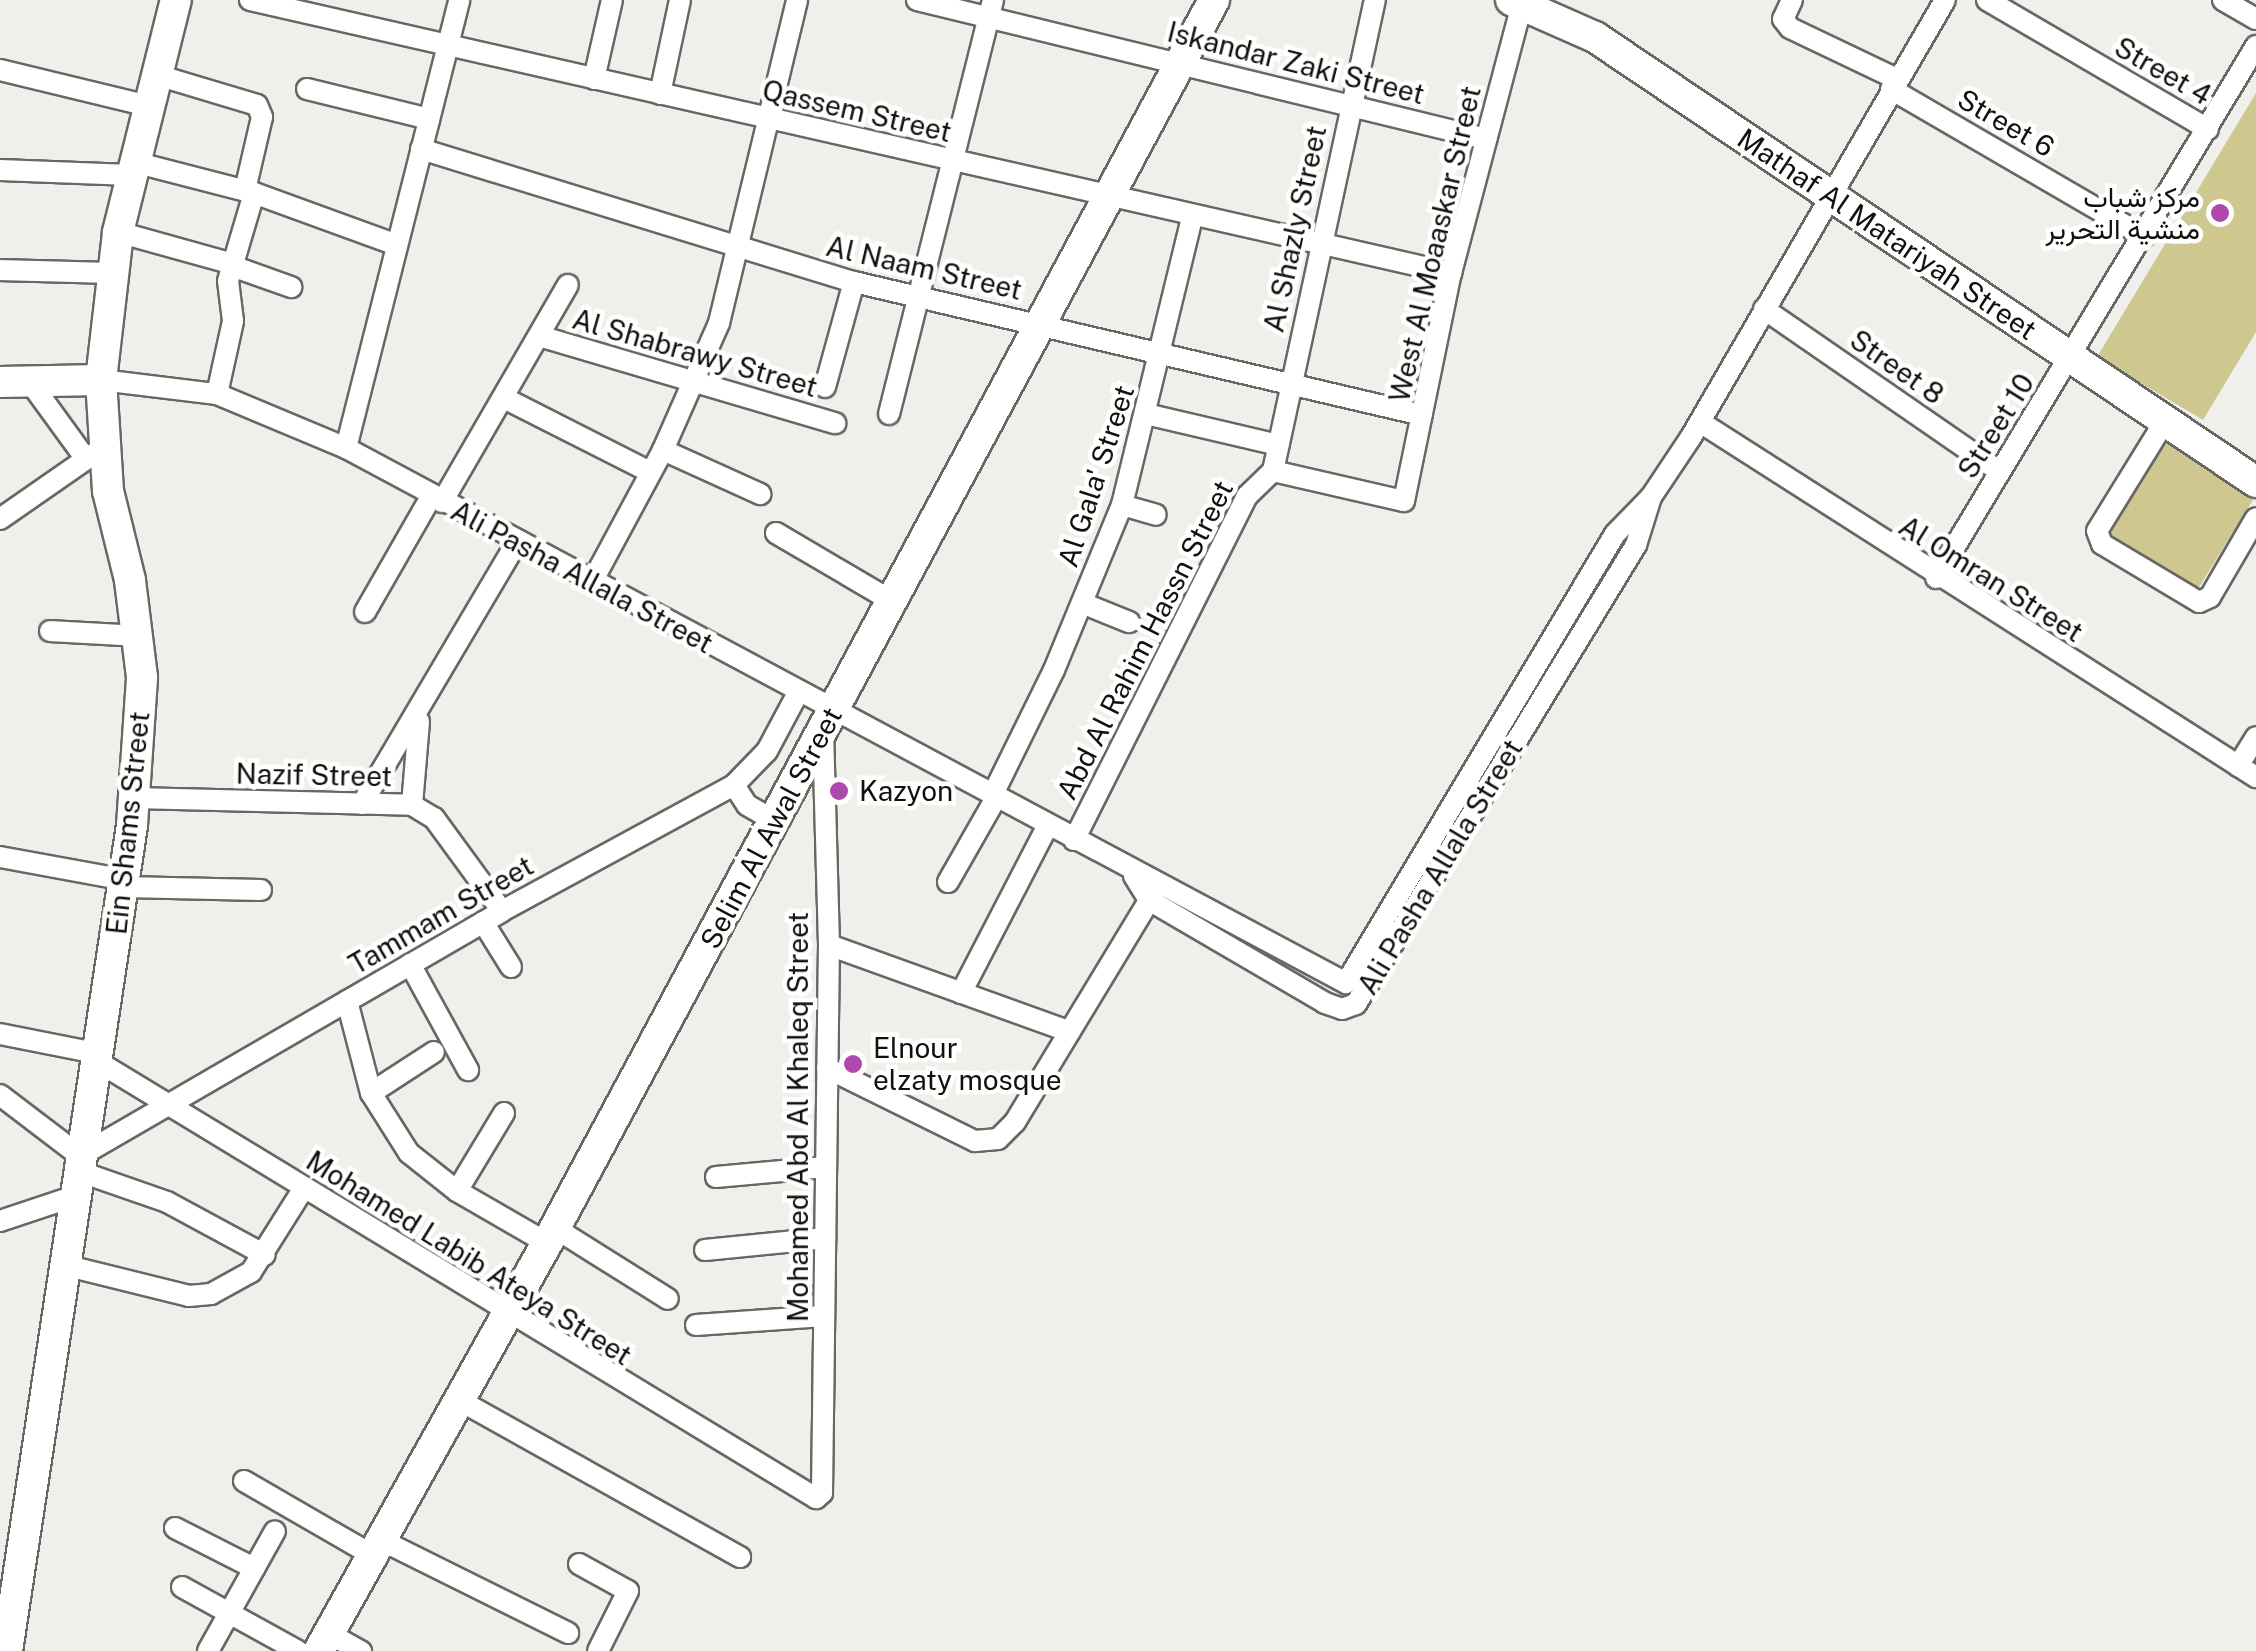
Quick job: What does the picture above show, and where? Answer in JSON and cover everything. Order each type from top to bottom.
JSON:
[{"type":"street","name":"Ein Shams Street","points":[[6,1630],[124,884],[134,798],[139,636],[94,453],[118,232],[176,0]]},
{"type":"street","name":"Qassem Street","points":[[250,0],[1104,199],[1452,274]]},
{"type":"street","points":[[346,448],[458,0]]},
{"type":"street","points":[[594,79],[612,0]]},
{"type":"street","points":[[660,94],[680,0]]},
{"type":"street","points":[[592,582],[696,381],[739,249],[797,0]]},
{"type":"street","name":"Iskandar Zaki Street","points":[[916,0],[991,8],[1180,62],[1486,140]]},
{"type":"street","name":"Selim Al Awal Street","points":[[324,1642],[551,1236],[1214,0]]},
{"type":"street","name":"Al Shazly Street","points":[[1273,471],[1318,245],[1376,0]]},
{"type":"street","name":"Street 6","points":[[1792,0],[1783,18],[1790,28],[1894,84],[2144,236]]},
{"type":"street","name":"Ali Pasha Allala Street","points":[[15,382],[102,380],[217,394],[346,448],[798,694],[828,723],[995,795],[1134,876],[1162,881],[1338,982],[1348,982],[1616,534],[1651,497],[1700,422],[1828,194],[1945,0]]},
{"type":"street","name":"Street 4","points":[[1986,0],[2208,128]]},
{"type":"street","points":[[2223,0],[2256,19]]},
{"type":"street","name":"West Al Moaaskar Street","points":[[1273,471],[1404,501],[1452,274],[1519,1]]},
{"type":"street","name":"Mathaf Al Matariyah Street","points":[[1519,1],[1596,38],[2256,482]]},
{"type":"street","points":[[888,414],[957,162],[991,8]]},
{"type":"street","name":"Street 10","points":[[1936,578],[1999,470],[2073,358],[2256,46]]},
{"type":"street","points":[[0,70],[149,106]]},
{"type":"street","points":[[157,75],[251,102],[261,111],[249,192],[227,291],[234,321],[217,394]]},
{"type":"street","points":[[307,90],[429,119]]},
{"type":"street","name":"Al Naam Street","points":[[421,149],[854,282],[1038,322],[1422,415]]},
{"type":"street","points":[[0,170],[133,169],[249,192],[397,244]]},
{"type":"street","name":"Al Gala' Street","points":[[948,882],[995,795],[1122,505],[1192,218]]},
{"type":"street","points":[[118,232],[232,265],[291,287]]},
{"type":"street","points":[[0,270],[112,273]]},
{"type":"street","points":[[824,387],[854,282]]},
{"type":"street","points":[[365,612],[504,398],[568,286]]},
{"type":"street","name":"Street 8","points":[[1764,309],[1999,470]]},
{"type":"street","name":"Al Shabrawy Street","points":[[539,336],[836,423]]},
{"type":"street","points":[[2,514],[94,453],[15,382]]},
{"type":"street","points":[[504,398],[650,472]]},
{"type":"street","points":[[1146,414],[1278,445]]},
{"type":"street","points":[[2165,421],[2097,531],[2102,544],[2199,602],[2210,597],[2256,518]]},
{"type":"street","name":"Al Omran Street","points":[[1700,422],[1936,578],[2247,772]]},
{"type":"street","points":[[663,450],[760,494]]},
{"type":"street","name":"Abd Al Rahim Hassn Street","points":[[1074,840],[1246,496],[1273,471]]},
{"type":"street","name":"Ali Pasha Allala Street","points":[[1134,876],[1149,900],[1326,1003],[1342,1009],[1356,1004],[1636,545],[1651,497]]},
{"type":"street","points":[[1122,505],[1156,515]]},
{"type":"street","points":[[776,532],[892,600]]},
{"type":"street","points":[[362,804],[420,714],[517,542]]},
{"type":"street","points":[[1082,603],[1129,622]]},
{"type":"street","points":[[50,631],[139,636]]},
{"type":"street","name":"Tammam Street","points":[[0,1221],[78,1174],[169,1105],[502,911],[734,786],[767,751],[798,694]]},
{"type":"street","points":[[412,805],[420,714]]},
{"type":"street","name":"Mohamed Abd Al Khaleq Street","points":[[816,1498],[822,1493],[828,723]]},
{"type":"street","points":[[2247,772],[2256,736]]},
{"type":"street","points":[[734,786],[747,805],[775,821]]},
{"type":"street","name":"Nazif Street","points":[[134,798],[412,805],[434,818],[502,911]]},
{"type":"street","points":[[961,992],[1048,826]]},
{"type":"street","points":[[0,857],[124,884],[262,890]]},
{"type":"street","points":[[827,1068],[987,1142],[1016,1122],[1162,881]]},
{"type":"street","points":[[483,922],[511,967]]},
{"type":"street","points":[[1239,952],[1250,932]]},
{"type":"street","points":[[828,945],[1070,1032]]},
{"type":"street","points":[[410,964],[468,1070]]},
{"type":"street","points":[[347,1001],[371,1093],[409,1152],[458,1191],[668,1298]]},
{"type":"street","points":[[0,1034],[96,1056]]},
{"type":"street","points":[[371,1093],[434,1052]]},
{"type":"street","name":"Mohamed Labib Ateya Street","points":[[96,1056],[506,1316],[816,1498]]},
{"type":"street","points":[[0,1095],[78,1174],[167,1202],[265,1255]]},
{"type":"street","points":[[458,1191],[504,1113]]},
{"type":"street","points":[[716,1178],[826,1166]]},
{"type":"street","points":[[64,1265],[189,1296],[232,1286],[265,1255],[304,1188]]},
{"type":"street","points":[[705,1250],[825,1238]]},
{"type":"street","points":[[696,1325],[824,1316]]},
{"type":"street","points":[[459,1400],[740,1557]]},
{"type":"street","points":[[244,1482],[376,1547],[568,1633]]},
{"type":"street","points":[[175,1528],[254,1568]]},
{"type":"street","points":[[208,1651],[274,1531]]},
{"type":"street","points":[[579,1564],[628,1592],[598,1651]]},
{"type":"street","points":[[182,1587],[298,1651]]},
{"type":"street","points":[[324,1642],[362,1651]]},
{"type":"shaded area","name":"مركز شباب منشية التحرير","points":[[2256,93],[2256,332],[2203,420],[2097,357]]},
{"type":"shaded area","points":[[2162,440],[2253,500],[2196,592],[2102,534]]},
{"type":"place","name":"مركز شباب منشية التحرير","points":[[2220,213]]},
{"type":"place","name":"Kazyon","points":[[839,791]]},
{"type":"place","name":"Elnour elzaty mosque","points":[[853,1064]]}]
